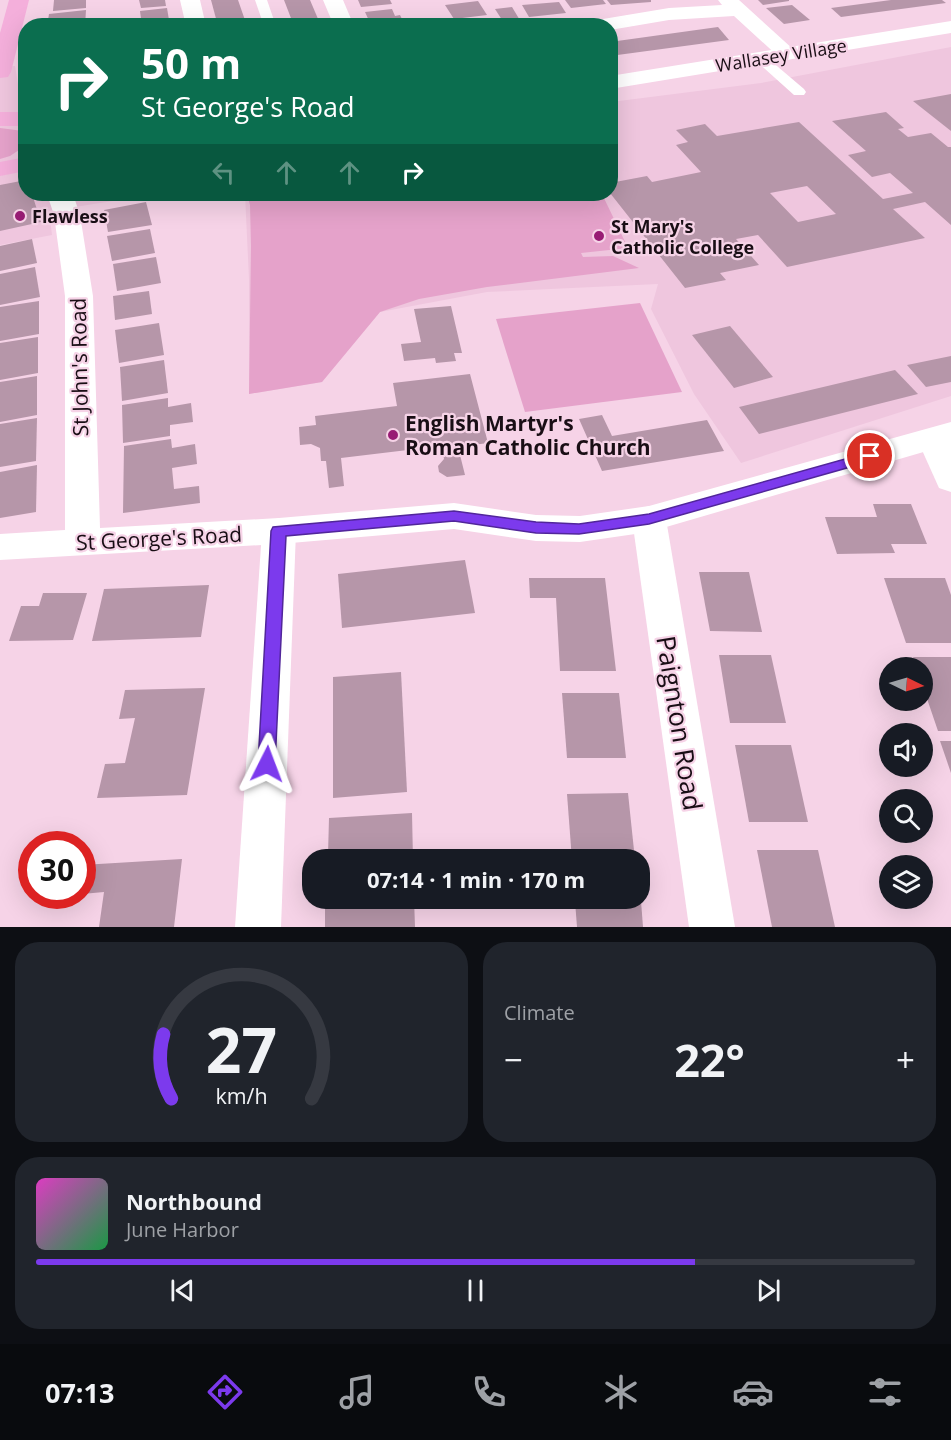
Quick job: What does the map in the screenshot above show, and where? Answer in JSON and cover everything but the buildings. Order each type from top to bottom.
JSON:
[{"type":"main road","points":[[0,72],[19,0]]},
{"type":"main road","points":[[0,169],[18,166]]},
{"type":"street","points":[[190,0],[194,18]]},
{"type":"street","points":[[333,0],[341,18]]},
{"type":"street","points":[[618,22],[733,5],[787,54]]},
{"type":"street","name":"Wallasey Village","points":[[618,82],[951,27]]},
{"type":"street","name":"St John's Road","points":[[62,201],[67,215],[79,296],[83,543]]},
{"type":"street","points":[[942,436],[951,480]]},
{"type":"street","name":"St George's Road","points":[[0,547],[279,531],[454,516],[536,528],[579,529],[649,519],[942,436]]},
{"type":"street","name":"Paignton Road","points":[[649,519],[712,927]]},
{"type":"street","points":[[258,927],[279,531]]},
{"type":"lane","points":[[261,0],[267,18]]},
{"type":"lane","points":[[760,58],[799,92]]},
{"type":"shaded area","name":"St Mary's Catholic College","points":[[951,47],[951,396],[741,463],[694,394],[651,309],[658,284],[487,292],[380,312],[322,382],[249,394],[249,279],[245,201],[618,201],[618,101],[761,83]]},
{"type":"shaded area","points":[[15,66],[18,84],[18,201],[113,201],[49,211],[52,235],[0,245],[0,67]]},
{"type":"shaded area","points":[[0,128],[18,130],[18,151],[0,159]]},
{"type":"shaded area","points":[[249,201],[605,201],[628,248],[581,253],[583,257],[613,256],[639,268],[487,287],[419,299],[380,312],[322,382],[249,394]]},
{"type":"shaded area","points":[[640,303],[682,392],[525,412],[496,319]]},
{"type":"place","name":"Flawless","points":[[20,216]]},
{"type":"place","name":"St Mary's Catholic College","points":[[599,236]]},
{"type":"place","name":"English Martyr's Roman Catholic Church","points":[[393,435]]},
{"type":"route","points":[[267,764],[279,531],[454,516],[536,528],[579,529],[649,519],[870,456]]}]
